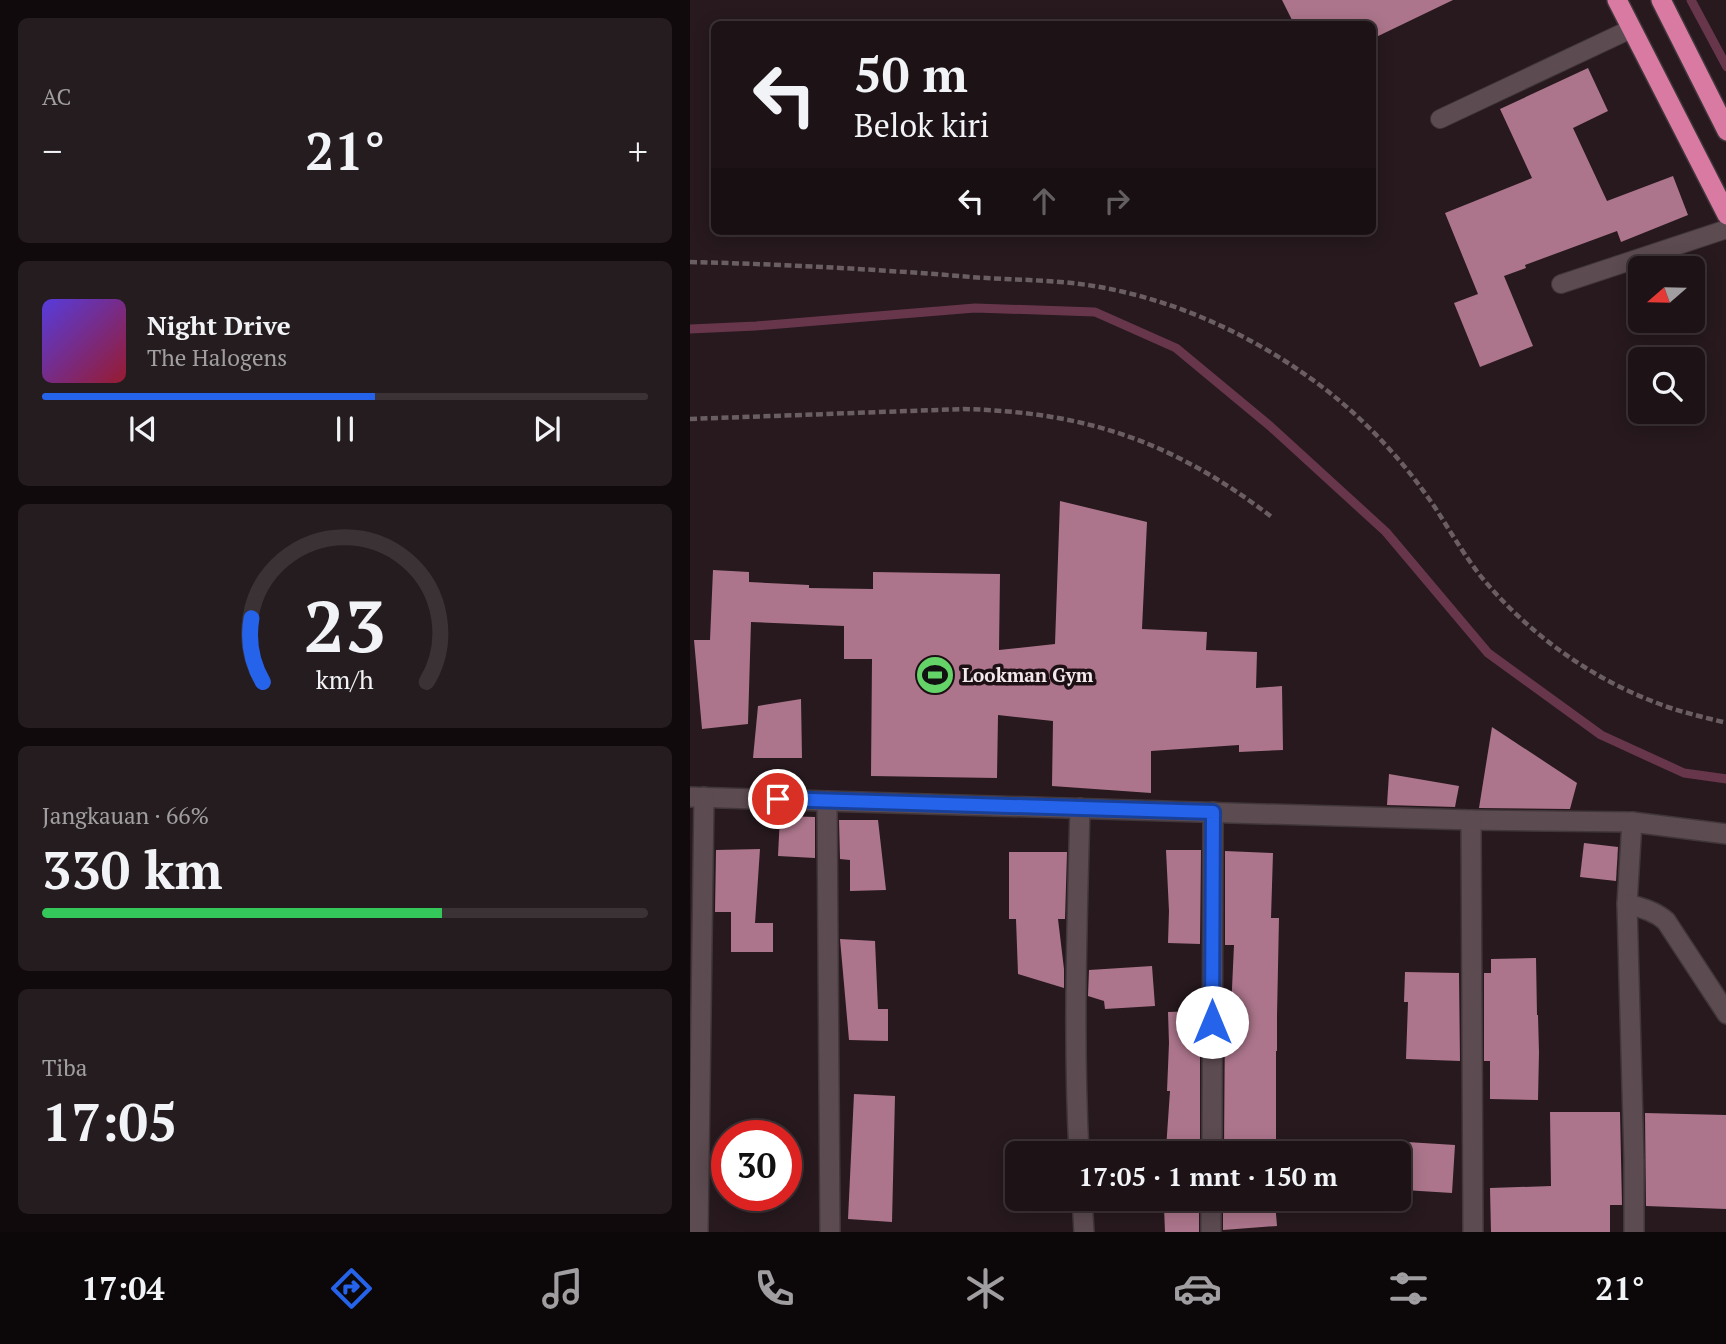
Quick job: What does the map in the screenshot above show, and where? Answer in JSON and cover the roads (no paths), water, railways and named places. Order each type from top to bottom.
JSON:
[{"type":"highway","points":[[1617,0],[1727,215]]},
{"type":"highway","points":[[1661,0],[1727,131]]},
{"type":"street","points":[[698,1232],[697,797],[1471,820],[1632,822],[1727,834]]},
{"type":"street","points":[[827,801],[830,1232]]},
{"type":"street","points":[[1078,1141],[1077,920],[1080,808]]},
{"type":"street","points":[[1212,1141],[1213,812]]},
{"type":"street","points":[[1471,820],[1473,1232]]},
{"type":"street","points":[[1632,822],[1627,904],[1634,1232]]},
{"type":"street","points":[[1627,904],[1650,910],[1666,922],[1727,1014]]},
{"type":"street","points":[[1083,1211],[1084,1232]]},
{"type":"street","points":[[1211,1232],[1212,1211]]},
{"type":"lane","points":[[1440,119],[1631,29]]},
{"type":"lane","points":[[1561,284],[1727,229]]},
{"type":"waterway","points":[[1691,0],[1727,67]]},
{"type":"waterway","points":[[690,329],[975,308],[1095,312],[1176,348],[1270,426],[1386,532],[1488,653],[1601,735],[1684,773],[1727,779]]},
{"type":"place","name":"Lookman Gym","points":[[935,675]]}]
